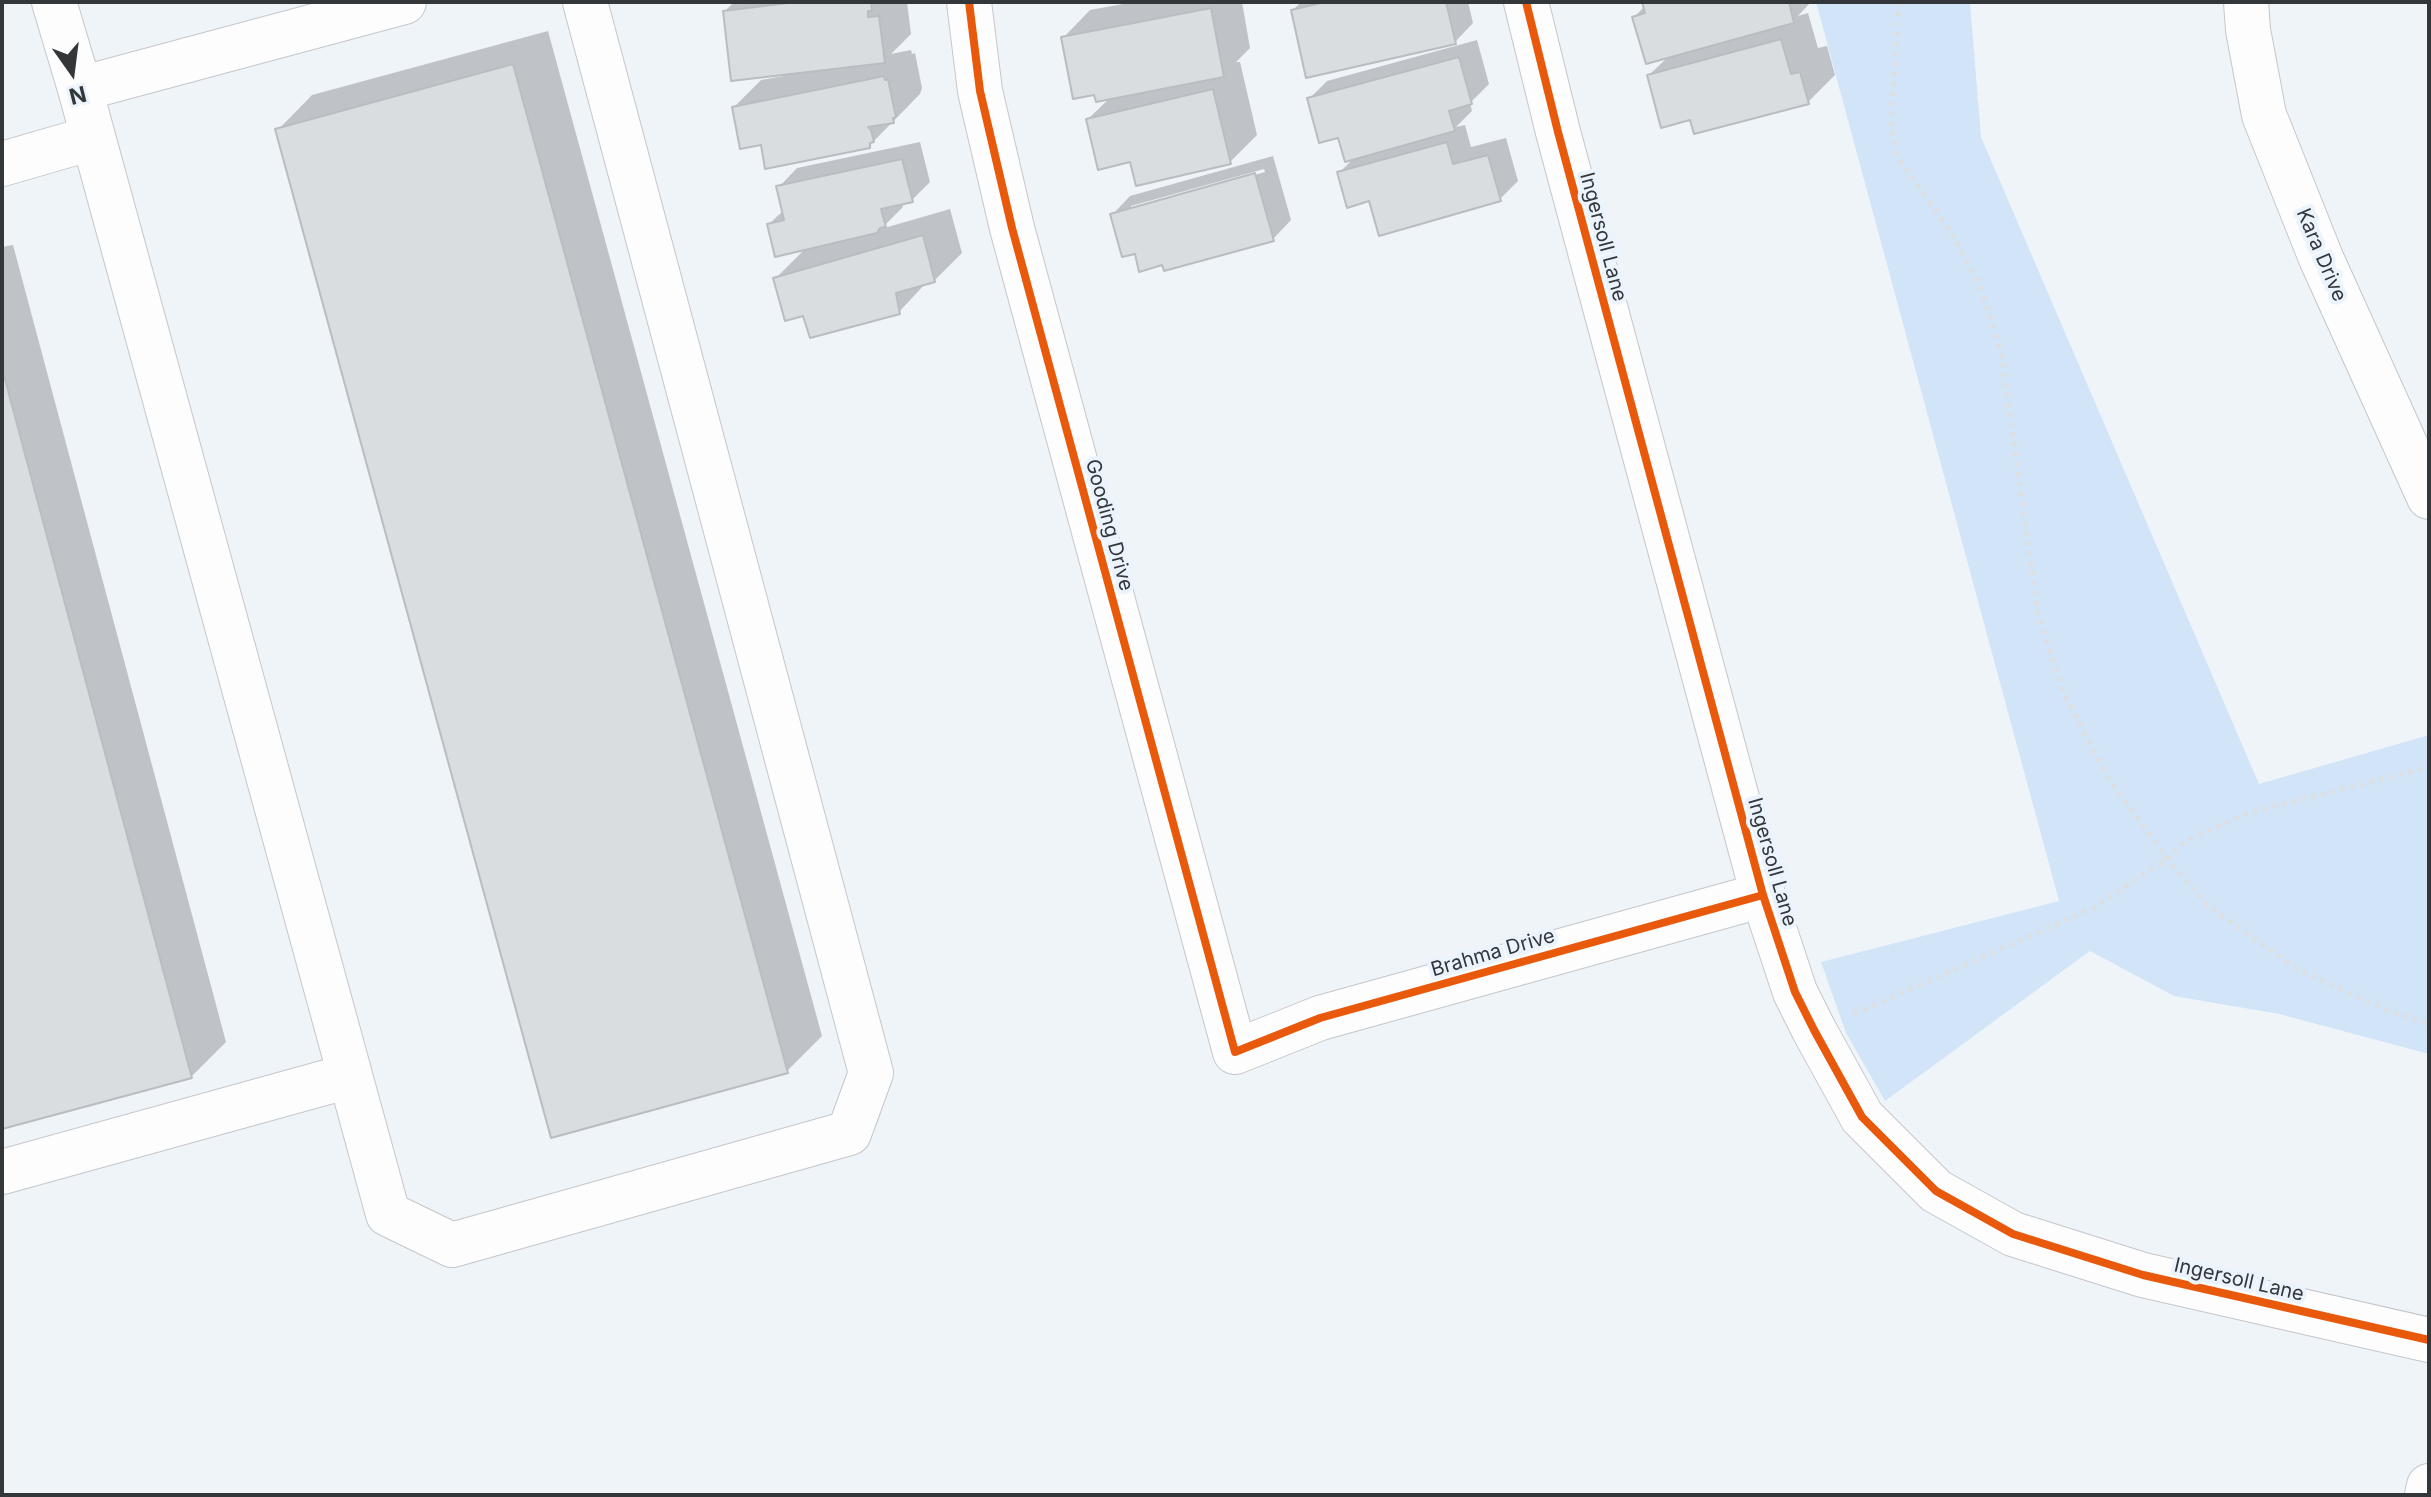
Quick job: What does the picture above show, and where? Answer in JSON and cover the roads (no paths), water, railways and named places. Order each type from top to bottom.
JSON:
[{"type":"street","points":[[54,2],[388,1214],[452,1245],[849,1133],[871,1073],[585,2]]},
{"type":"street","points":[[80,89],[404,2]]},
{"type":"street","name":"Gooding Drive","points":[[969,2],[980,91],[1012,228],[1235,1052]]},
{"type":"street","name":"Ingersoll Lane","points":[[1526,2],[1558,132],[1763,895],[1795,992],[1862,1117],[1936,1191],[2013,1234],[2143,1275],[2429,1340]]},
{"type":"street","name":"Kara Drive","points":[[2246,2],[2248,30],[2264,115],[2321,258],[2429,497]]},
{"type":"street","points":[[2,164],[92,138]]},
{"type":"street","name":"Brahma Drive","points":[[1235,1052],[1320,1018],[1763,895]]},
{"type":"street","points":[[2,1172],[349,1076]]},
{"type":"street","points":[[2427,1495],[2429,1486]]}]
